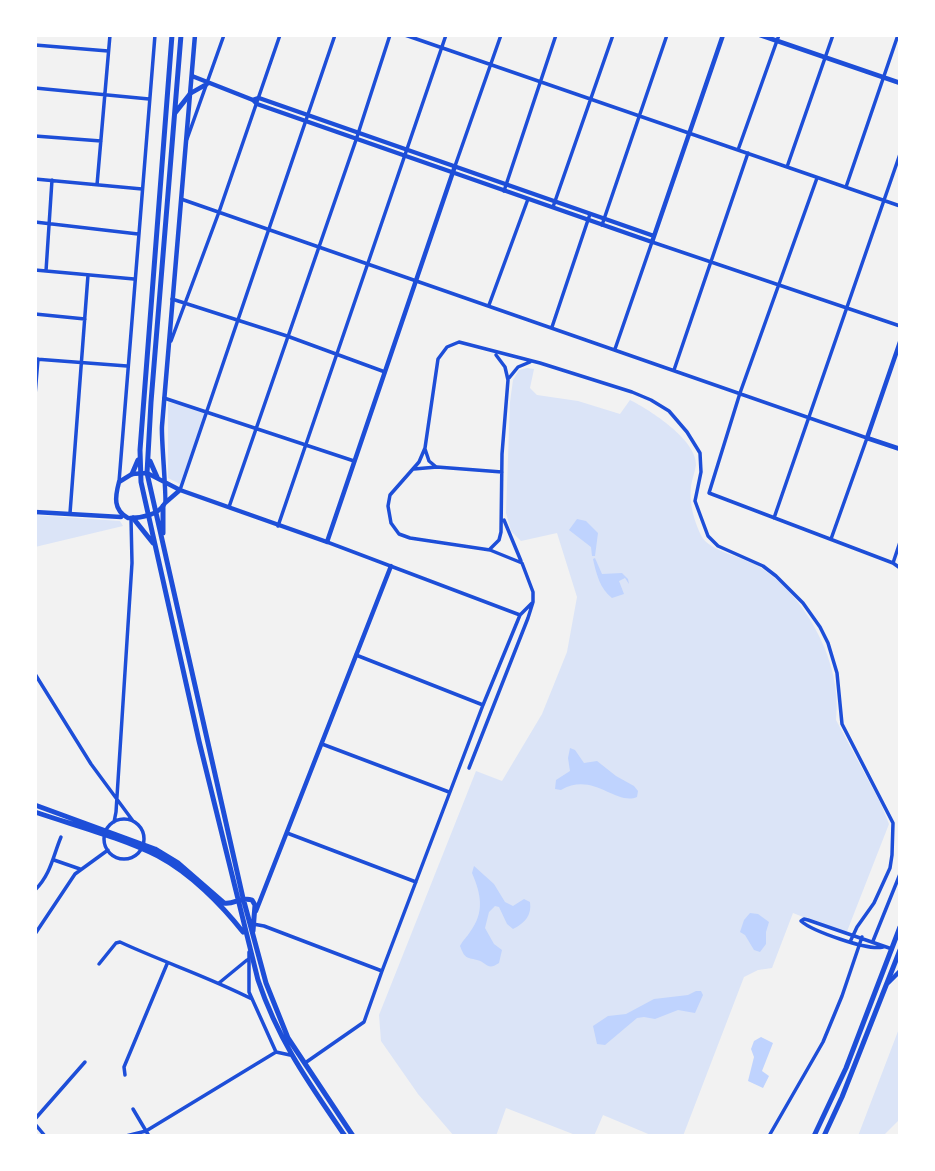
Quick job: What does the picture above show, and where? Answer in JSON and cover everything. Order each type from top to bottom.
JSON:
[{"type":"main road","points":[[132,474],[140,450],[172,35]]},
{"type":"main road","points":[[181,35],[144,473],[242,899],[249,950],[267,1005],[290,1055],[345,1136]]},
{"type":"main road","points":[[175,113],[190,94]]},
{"type":"main road","points":[[148,447],[150,464],[157,477]]},
{"type":"main road","points":[[140,450],[148,515],[253,938],[277,1012],[303,1064],[353,1136]]},
{"type":"main road","points":[[164,505],[164,553]]},
{"type":"main road","points":[[130,518],[155,545]]},
{"type":"main road","points":[[35,805],[178,863],[224,903],[242,899],[254,902],[253,938]]},
{"type":"main road","points":[[35,812],[105,833]]},
{"type":"main road","points":[[142,847],[176,868],[236,922],[246,935]]},
{"type":"main road","points":[[236,922],[231,909],[242,899]]},
{"type":"main road","points":[[814,1136],[846,1068],[900,927]]},
{"type":"main road","points":[[824,1136],[900,950]]},
{"type":"street","points":[[97,185],[110,35]]},
{"type":"street","points":[[109,515],[116,507],[120,482],[155,35]]},
{"type":"street","points":[[164,505],[167,493],[161,450],[166,353],[195,35]]},
{"type":"street","points":[[185,144],[224,35]]},
{"type":"street","points":[[166,353],[219,212],[280,35]]},
{"type":"street","points":[[35,512],[130,518],[155,512],[180,490],[335,35]]},
{"type":"street","points":[[228,508],[390,35]]},
{"type":"street","points":[[405,35],[900,205]]},
{"type":"street","points":[[278,526],[446,35]]},
{"type":"street","points":[[327,542],[501,35]]},
{"type":"street","points":[[504,191],[556,35]]},
{"type":"street","points":[[553,207],[613,35]]},
{"type":"street","points":[[602,225],[667,35]]},
{"type":"street","points":[[615,349],[723,35]]},
{"type":"street","points":[[760,35],[778,38],[900,83]]},
{"type":"street","points":[[787,167],[833,35]]},
{"type":"street","points":[[846,187],[898,35]]},
{"type":"street","points":[[738,150],[778,38]]},
{"type":"street","points":[[35,45],[108,51]]},
{"type":"street","points":[[192,76],[356,140],[553,207],[589,217],[604,218],[654,236],[659,243]]},
{"type":"street","points":[[190,94],[208,83]]},
{"type":"street","points":[[35,88],[149,99]]},
{"type":"street","points":[[256,101],[308,115],[507,184],[555,201],[602,225],[900,326]]},
{"type":"street","points":[[35,136],[101,141]]},
{"type":"street","points":[[674,370],[748,153]]},
{"type":"street","points":[[774,518],[900,154]]},
{"type":"street","points":[[817,178],[740,393],[709,494],[893,563],[900,568]]},
{"type":"street","points":[[35,179],[142,189]]},
{"type":"street","points":[[46,271],[52,180]]},
{"type":"street","points":[[181,199],[900,449]]},
{"type":"street","points":[[489,306],[528,199]]},
{"type":"street","points":[[552,327],[589,217]]},
{"type":"street","points":[[35,222],[138,234]]},
{"type":"street","points":[[35,270],[135,279]]},
{"type":"street","points":[[70,513],[88,275]]},
{"type":"street","points":[[172,299],[287,336],[385,372]]},
{"type":"street","points":[[35,314],[85,319]]},
{"type":"street","points":[[522,563],[489,550],[403,536],[395,529],[388,512],[387,501],[394,488],[412,470],[425,448],[441,354],[447,347],[459,342],[646,398],[675,417],[694,440],[700,453],[701,466],[695,504],[708,536],[718,545],[763,566],[776,576],[803,603],[825,636],[837,673],[842,724],[893,823],[890,868],[874,903],[850,942]]},
{"type":"street","points":[[831,539],[900,342]]},
{"type":"street","points":[[489,550],[500,537],[508,380],[505,368],[495,353]]},
{"type":"street","points":[[35,395],[36,359],[128,366]]},
{"type":"street","points":[[508,380],[518,367],[531,362]]},
{"type":"street","points":[[164,398],[354,461]]},
{"type":"street","points":[[425,448],[429,461],[437,467]]},
{"type":"street","points":[[412,470],[437,467],[502,472]]},
{"type":"street","points":[[120,482],[132,474],[144,473],[157,477],[180,490],[520,615]]},
{"type":"street","points":[[116,507],[120,514],[130,518]]},
{"type":"street","points":[[469,768],[533,602],[533,592],[502,515]]},
{"type":"street","points":[[35,674],[91,764],[117,799],[132,821],[144,834],[142,847],[132,857],[118,858],[108,850],[105,833],[114,822],[117,799],[132,563],[130,518]]},
{"type":"street","points":[[893,563],[900,542]]},
{"type":"street","points":[[255,914],[391,566]]},
{"type":"street","points":[[303,1064],[364,1022],[483,705],[520,615],[533,602]]},
{"type":"street","points":[[356,656],[483,705]]},
{"type":"street","points":[[322,744],[449,792]]},
{"type":"street","points":[[114,822],[126,819],[132,821]]},
{"type":"street","points":[[287,833],[415,881]]},
{"type":"street","points":[[35,890],[46,877],[61,837]]},
{"type":"street","points":[[35,934],[80,869],[108,850]]},
{"type":"street","points":[[54,860],[80,869]]},
{"type":"street","points":[[873,942],[900,874]]},
{"type":"street","points":[[242,899],[264,892]]},
{"type":"street","points":[[883,947],[876,949],[859,946],[801,921],[804,919],[853,934],[892,949]]},
{"type":"street","points":[[253,924],[382,971]]},
{"type":"street","points":[[769,1136],[823,1042],[862,937]]},
{"type":"street","points":[[99,964],[116,943],[120,942],[251,999]]},
{"type":"street","points":[[249,950],[249,992],[276,1052]]},
{"type":"street","points":[[219,983],[247,960]]},
{"type":"street","points":[[125,1075],[124,1067],[167,964]]},
{"type":"street","points":[[887,984],[900,971]]},
{"type":"street","points":[[126,1136],[146,1131],[276,1052],[290,1055]]},
{"type":"street","points":[[45,1136],[35,1122],[85,1062]]},
{"type":"street","points":[[133,1109],[149,1136]]},
{"type":"shaded area","points":[[534,369],[530,388],[537,395],[578,401],[620,414],[630,400],[660,418],[689,446],[696,465],[691,486],[691,506],[702,537],[719,550],[758,566],[791,594],[806,613],[818,633],[834,676],[836,720],[889,824],[846,934],[793,913],[772,968],[758,970],[744,977],[683,1136],[653,1136],[603,1115],[594,1136],[578,1136],[506,1108],[496,1136],[454,1136],[418,1094],[381,1041],[379,1015],[476,771],[502,781],[542,714],[567,652],[577,597],[557,533],[521,541],[511,531],[506,513],[513,380],[519,370]]},
{"type":"shaded area","points":[[168,402],[206,411],[180,484],[168,478]]},
{"type":"shaded area","points":[[35,515],[120,521],[123,526],[35,547]]},
{"type":"shaded area","points":[[900,1026],[900,1119],[883,1136],[858,1136]]},
{"type":"water","points":[[577,519],[586,521],[598,533],[595,556],[592,556],[591,547],[569,530]]},
{"type":"water","points":[[595,558],[602,574],[622,573],[628,579],[629,584],[625,578],[619,581],[624,594],[612,598],[604,590],[596,570]]},
{"type":"water","points":[[570,748],[575,750],[584,763],[597,761],[634,786],[638,791],[637,797],[629,799],[583,784],[555,789],[556,780],[570,771]]},
{"type":"water","points":[[474,866],[494,884],[505,902],[513,906],[524,899],[530,902],[527,918],[513,929],[507,924],[499,907],[495,906],[489,912],[485,928],[494,944],[502,950],[499,963],[492,966],[466,957],[460,946],[475,925],[480,910],[478,888],[472,873]]},
{"type":"water","points":[[750,913],[758,914],[769,922],[766,944],[760,952],[754,950],[745,935],[740,932]]},
{"type":"water","points":[[701,991],[703,995],[695,1013],[678,1010],[655,1019],[637,1018],[605,1045],[597,1044],[593,1026],[608,1016],[626,1014],[654,999],[688,995]]},
{"type":"water","points":[[761,1037],[773,1043],[762,1071],[769,1076],[763,1088],[748,1081],[754,1057],[751,1049],[754,1041]]}]
